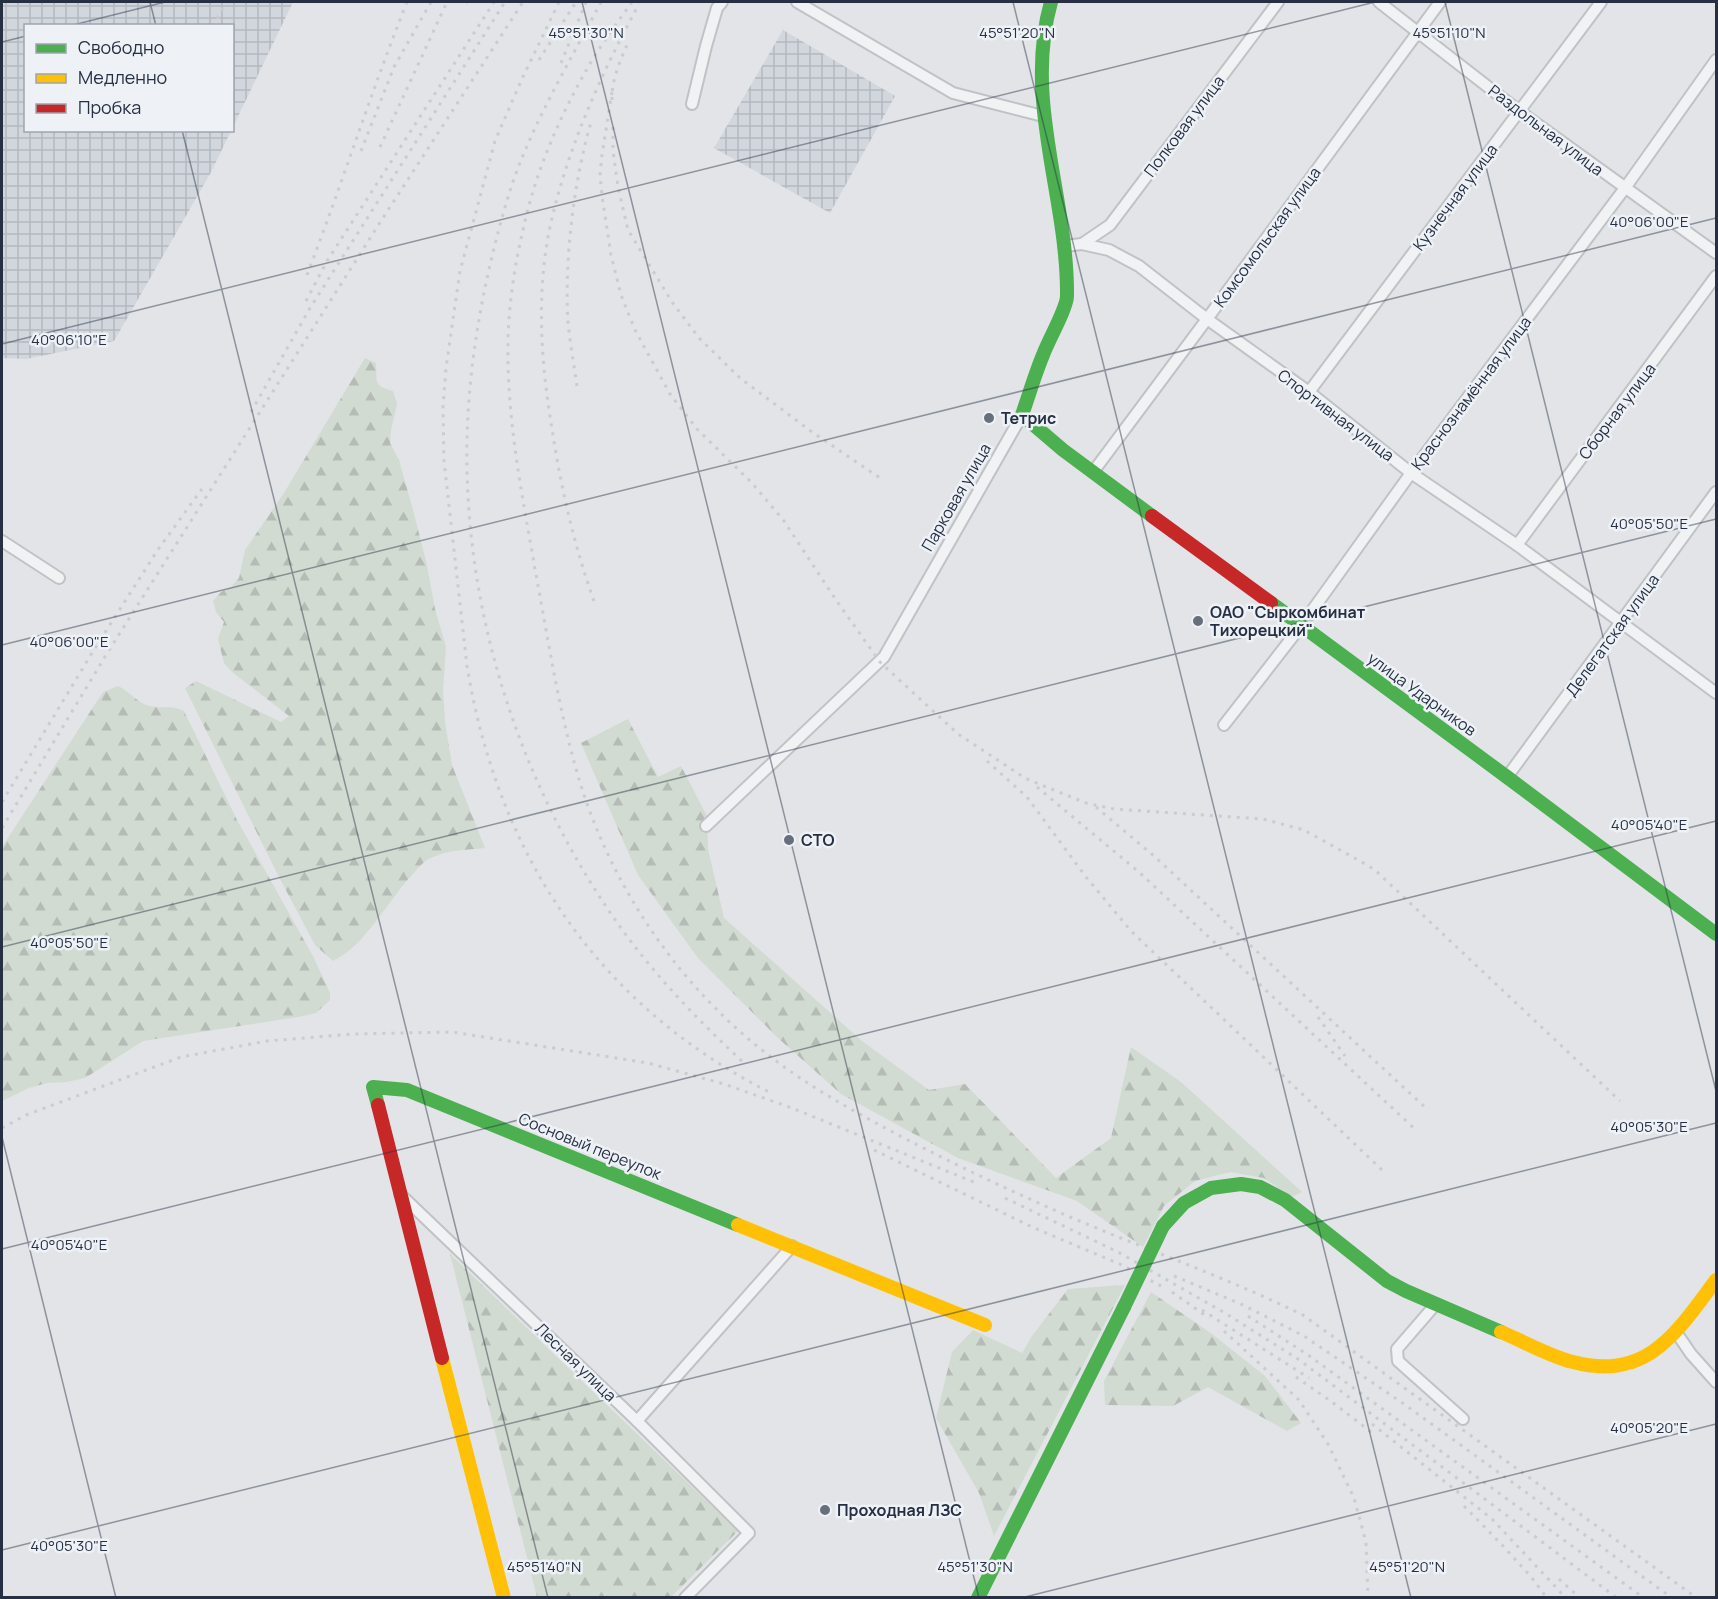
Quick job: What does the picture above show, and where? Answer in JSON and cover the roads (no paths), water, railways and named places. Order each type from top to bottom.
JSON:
[{"type":"main road","name":"Парковая улица","points":[[1022,415],[1043,354],[1067,299],[1064,246],[1043,116],[1041,64],[1045,23],[1051,2]]},
{"type":"main road","name":"улица Ударников","points":[[1022,415],[1063,450],[1716,934]]},
{"type":"main road","name":"Сосновый переулок","points":[[400,1194],[372,1087],[407,1090],[985,1325]]},
{"type":"main road","points":[[978,1598],[1163,1226],[1184,1203],[1211,1188],[1241,1184],[1260,1187],[1285,1200],[1387,1281],[1435,1305],[1571,1362],[1595,1367],[1613,1368],[1640,1360],[1659,1348],[1676,1332],[1716,1280]]},
{"type":"main road","points":[[400,1194],[504,1598]]},
{"type":"street","points":[[692,104],[717,8],[722,2]]},
{"type":"street","points":[[797,2],[953,93],[1043,116]]},
{"type":"street","name":"Полковая улица","points":[[1082,244],[1110,225],[1278,2]]},
{"type":"street","name":"Раздольная улица","points":[[1379,2],[1519,111],[1716,253]]},
{"type":"street","name":"Комсомольская улица","points":[[1093,472],[1440,2]]},
{"type":"street","name":"Кузнечная улица","points":[[1309,392],[1601,2]]},
{"type":"street","name":"Краснознамённая улица","points":[[1224,724],[1301,626],[1411,472],[1625,188],[1716,60]]},
{"type":"street","name":"Спортивная улица","points":[[1064,246],[1082,244],[1109,250],[1139,266],[1207,320],[1309,392],[1411,472],[1517,545],[1716,693]]},
{"type":"street","name":"Сборная улица","points":[[1517,545],[1716,276]]},
{"type":"street","name":"Парковая улица","points":[[706,826],[884,657],[1022,415]]},
{"type":"street","name":"Делегатская улица","points":[[1507,777],[1716,492]]},
{"type":"street","points":[[2,541],[59,578]]},
{"type":"street","name":"Лесная улица","points":[[400,1194],[637,1421],[749,1533],[685,1598]]},
{"type":"street","points":[[637,1421],[792,1246]]},
{"type":"street","points":[[1435,1305],[1397,1349],[1398,1361],[1463,1419]]},
{"type":"street","points":[[1676,1332],[1690,1354],[1716,1382]]},
{"type":"railway","points":[[213,24],[227,2]]},
{"type":"railway","points":[[307,275],[407,2]]},
{"type":"railway","points":[[361,151],[394,67],[431,2]]},
{"type":"railway","points":[[380,147],[447,2]]},
{"type":"railway","points":[[306,301],[327,261],[494,2]]},
{"type":"railway","points":[[251,412],[310,308],[505,2]]},
{"type":"railway","points":[[2,828],[106,655],[379,224],[523,2]]},
{"type":"railway","points":[[559,2],[495,141],[460,271],[446,368],[443,407],[444,461],[467,666],[482,735],[503,801],[532,862],[566,919],[608,970],[656,1017],[711,1058],[773,1094]]},
{"type":"railway","points":[[539,60],[576,2]]},
{"type":"railway","points":[[561,63],[586,2]]},
{"type":"railway","points":[[601,2],[526,147],[508,197],[490,263],[477,332],[469,400],[467,469],[471,531],[480,594],[493,655],[512,716],[535,775],[562,832],[593,887],[642,956],[684,1004],[744,1063]]},
{"type":"railway","points":[[632,2],[588,67],[567,106],[541,167],[528,209],[516,262],[511,295],[508,360],[511,413],[521,491],[561,710],[575,765],[597,830],[614,867],[656,937],[707,1000],[736,1028],[767,1054],[816,1088],[902,1137],[1020,1194],[1303,1315],[1697,1598]]},
{"type":"railway","points":[[594,601],[569,516],[552,429],[543,353],[543,277],[550,227],[566,169],[611,57],[639,4]]},
{"type":"railway","points":[[612,100],[614,79],[627,45]]},
{"type":"railway","points":[[612,92],[600,175],[602,196],[611,255],[621,295],[635,330],[670,394],[697,429],[752,483],[784,521],[880,662],[958,734],[1025,778],[1044,786],[1086,803],[1114,809],[1263,819],[1304,830],[1367,865],[1375,870],[1620,1101]]},
{"type":"railway","points":[[577,386],[568,322],[569,247],[575,193],[592,119]]},
{"type":"railway","points":[[613,127],[613,151],[618,187],[628,230],[672,302],[699,338],[740,378],[812,432],[883,480]]},
{"type":"railway","points":[[2,802],[95,648],[159,548],[202,489]]},
{"type":"railway","points":[[987,761],[1027,797],[1086,877],[1131,931],[1382,1170]]},
{"type":"railway","points":[[1037,787],[1140,873],[1417,1131]]},
{"type":"railway","points":[[1096,807],[1154,856],[1428,1110]]},
{"type":"railway","points":[[1318,1017],[1345,1056]]},
{"type":"railway","points":[[2,1128],[26,1115],[181,1057],[267,1041],[353,1034],[452,1032],[648,1063],[724,1084],[792,1108],[976,1183]]},
{"type":"railway","points":[[874,1150],[1032,1227],[1122,1265],[1161,1286]]},
{"type":"railway","points":[[1005,1198],[1118,1252],[1225,1313],[1298,1359],[1617,1598]]},
{"type":"railway","points":[[1174,1276],[1241,1304],[1304,1336],[1404,1404],[1672,1598]]},
{"type":"railway","points":[[1172,1292],[1209,1318]]},
{"type":"railway","points":[[1202,1310],[1309,1378]]},
{"type":"railway","points":[[1248,1316],[1308,1355],[1644,1598]]},
{"type":"railway","points":[[1224,1331],[1299,1400],[1328,1444],[1354,1498],[1366,1542],[1368,1598]]},
{"type":"railway","points":[[1296,1377],[1375,1435]]},
{"type":"railway","points":[[1372,1424],[1492,1519],[1566,1598]]},
{"type":"railway","points":[[1464,1506],[1532,1578],[1547,1598]]},
{"type":"railway","points":[[1559,1579],[1580,1598]]},
{"type":"place","name":"Тетрис","points":[[989,418]]},
{"type":"place","name":"ОАО \"Сыркомбинат Тихорецкий\"","points":[[1198,621]]},
{"type":"place","name":"СТО","points":[[789,840]]},
{"type":"place","name":"Проходная ЛЗС","points":[[825,1510]]}]
